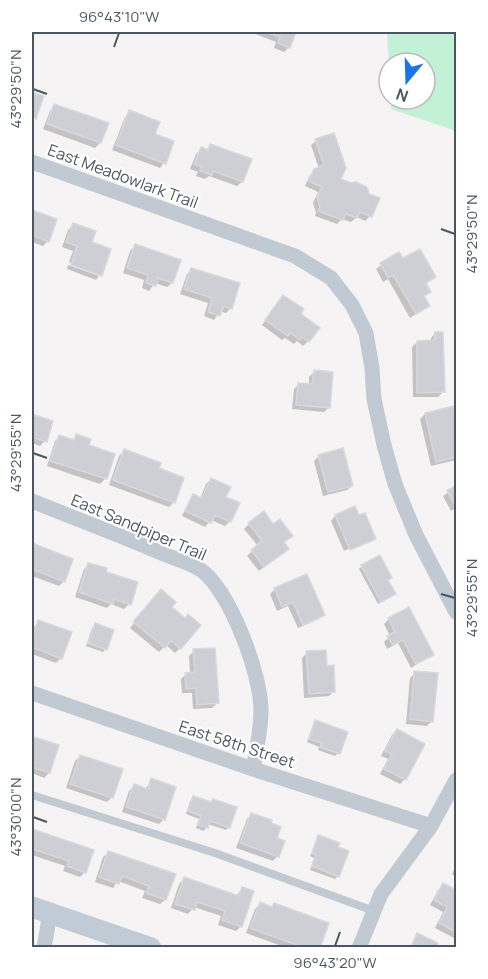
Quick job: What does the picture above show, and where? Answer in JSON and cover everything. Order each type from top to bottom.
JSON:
[{"type":"main road","points":[[40,910],[151,948]]},
{"type":"street","name":"East Meadowlark Trail","points":[[32,162],[295,256],[331,278],[352,305],[366,333],[374,399],[395,484],[416,535],[456,612]]},
{"type":"street","name":"East Sandpiper Trail","points":[[32,501],[201,570],[221,590],[240,631],[255,673],[261,708],[254,769]]},
{"type":"street","name":"East 58th Street","points":[[32,693],[254,769],[431,826]]},
{"type":"street","points":[[359,948],[381,894],[431,826],[456,780]]},
{"type":"street","points":[[40,910],[44,948]]},
{"type":"lane","points":[[32,795],[215,853],[374,910]]},
{"type":"green space","points":[[387,32],[456,32],[456,131],[397,111],[437,111],[437,51],[388,51]]},
{"type":"building","points":[[265,32],[296,32],[290,48],[278,43],[280,37]]},
{"type":"building","points":[[32,92],[44,96],[36,119],[32,117]]},
{"type":"building","points":[[54,104],[109,123],[101,143],[47,124]]},
{"type":"building","points":[[129,110],[160,122],[155,134],[174,141],[166,164],[116,145]]},
{"type":"building","points":[[334,133],[346,168],[341,179],[367,187],[369,194],[380,198],[372,217],[360,212],[357,218],[346,214],[343,220],[318,211],[320,207],[317,197],[322,187],[309,181],[314,169],[324,165],[315,139]]},
{"type":"building","points":[[210,144],[252,159],[243,182],[213,171],[212,175],[200,171],[202,167],[194,164],[201,147],[208,150]]},
{"type":"building","points":[[32,210],[57,219],[49,242],[32,235]]},
{"type":"building","points":[[73,223],[96,231],[92,242],[111,249],[102,276],[71,265],[77,246],[66,242]]},
{"type":"building","points":[[135,244],[181,260],[173,283],[158,278],[156,286],[146,283],[148,275],[127,268]]},
{"type":"building","points":[[420,249],[436,277],[426,283],[431,292],[424,296],[430,306],[416,314],[393,275],[388,278],[380,263],[399,252],[403,258]]},
{"type":"building","points":[[191,268],[240,283],[232,309],[224,306],[220,316],[208,312],[212,298],[184,289]]},
{"type":"building","points":[[283,295],[304,309],[301,314],[320,328],[309,342],[302,337],[300,340],[290,333],[288,336],[265,320]]},
{"type":"building","points":[[435,332],[443,332],[445,392],[417,393],[417,341],[435,340]]},
{"type":"building","points":[[314,370],[333,372],[330,408],[296,405],[298,383],[312,384]]},
{"type":"building","points":[[454,406],[456,457],[436,462],[425,413]]},
{"type":"building","points":[[32,414],[53,421],[47,442],[32,437]]},
{"type":"building","points":[[76,434],[91,439],[89,445],[115,454],[107,479],[50,461],[59,435],[74,440]]},
{"type":"building","points":[[343,448],[353,486],[328,492],[318,455]]},
{"type":"building","points":[[124,449],[161,463],[159,468],[184,478],[175,503],[113,480]]},
{"type":"building","points":[[211,478],[231,487],[226,497],[240,503],[231,522],[215,515],[211,523],[185,511],[193,494],[202,498]]},
{"type":"building","points":[[456,486],[456,508],[447,490]]},
{"type":"building","points":[[355,506],[359,515],[365,513],[376,539],[350,550],[335,515]]},
{"type":"building","points":[[264,511],[273,524],[280,519],[293,536],[284,542],[289,549],[264,567],[251,550],[262,541],[248,523]]},
{"type":"building","points":[[32,543],[73,559],[65,582],[32,569]]},
{"type":"building","points":[[380,555],[392,578],[388,580],[396,594],[381,602],[361,565]]},
{"type":"building","points":[[88,563],[107,568],[106,572],[138,582],[131,605],[114,599],[113,604],[79,592]]},
{"type":"building","points":[[307,574],[325,615],[303,625],[293,602],[282,607],[274,588]]},
{"type":"building","points":[[161,589],[176,602],[172,607],[185,618],[188,614],[201,625],[181,649],[171,641],[165,648],[133,622]]},
{"type":"building","points":[[409,607],[434,655],[416,664],[403,640],[393,645],[387,636],[395,632],[388,618]]},
{"type":"building","points":[[38,620],[72,632],[62,659],[32,647]]},
{"type":"building","points":[[95,623],[114,630],[107,650],[88,643]]},
{"type":"building","points":[[215,648],[219,703],[197,705],[196,688],[186,689],[185,673],[195,672],[193,649]]},
{"type":"building","points":[[326,650],[327,666],[334,665],[335,692],[309,694],[306,651]]},
{"type":"building","points":[[414,671],[438,673],[433,722],[410,719]]},
{"type":"building","points":[[315,720],[348,732],[340,754],[320,747],[322,743],[309,739]]},
{"type":"building","points":[[397,729],[425,744],[406,780],[384,769],[392,754],[385,751]]},
{"type":"building","points":[[34,737],[59,745],[50,773],[32,767]]},
{"type":"building","points":[[80,755],[123,769],[113,798],[70,784]]},
{"type":"building","points":[[151,778],[176,787],[165,820],[126,807],[134,784],[148,789]]},
{"type":"building","points":[[193,796],[211,802],[213,799],[237,807],[230,828],[210,821],[208,828],[198,825],[201,816],[188,811]]},
{"type":"building","points":[[251,813],[272,820],[271,823],[281,827],[277,838],[285,841],[279,857],[240,843]]},
{"type":"building","points":[[32,829],[94,850],[86,873],[67,866],[69,861],[32,849]]},
{"type":"building","points":[[318,835],[340,843],[338,847],[349,851],[339,877],[312,866],[316,855],[312,853]]},
{"type":"building","points":[[108,851],[176,874],[166,900],[146,893],[149,886],[122,876],[119,884],[99,877]]},
{"type":"building","points":[[184,877],[239,896],[242,887],[254,891],[242,927],[222,920],[225,911],[197,902],[195,910],[175,904]]},
{"type":"building","points":[[443,883],[456,890],[456,932],[439,923],[447,907],[434,900]]},
{"type":"building","points":[[260,902],[272,907],[274,903],[329,923],[320,948],[305,948],[250,928]]},
{"type":"building","points":[[417,933],[438,943],[436,948],[411,948]]}]
